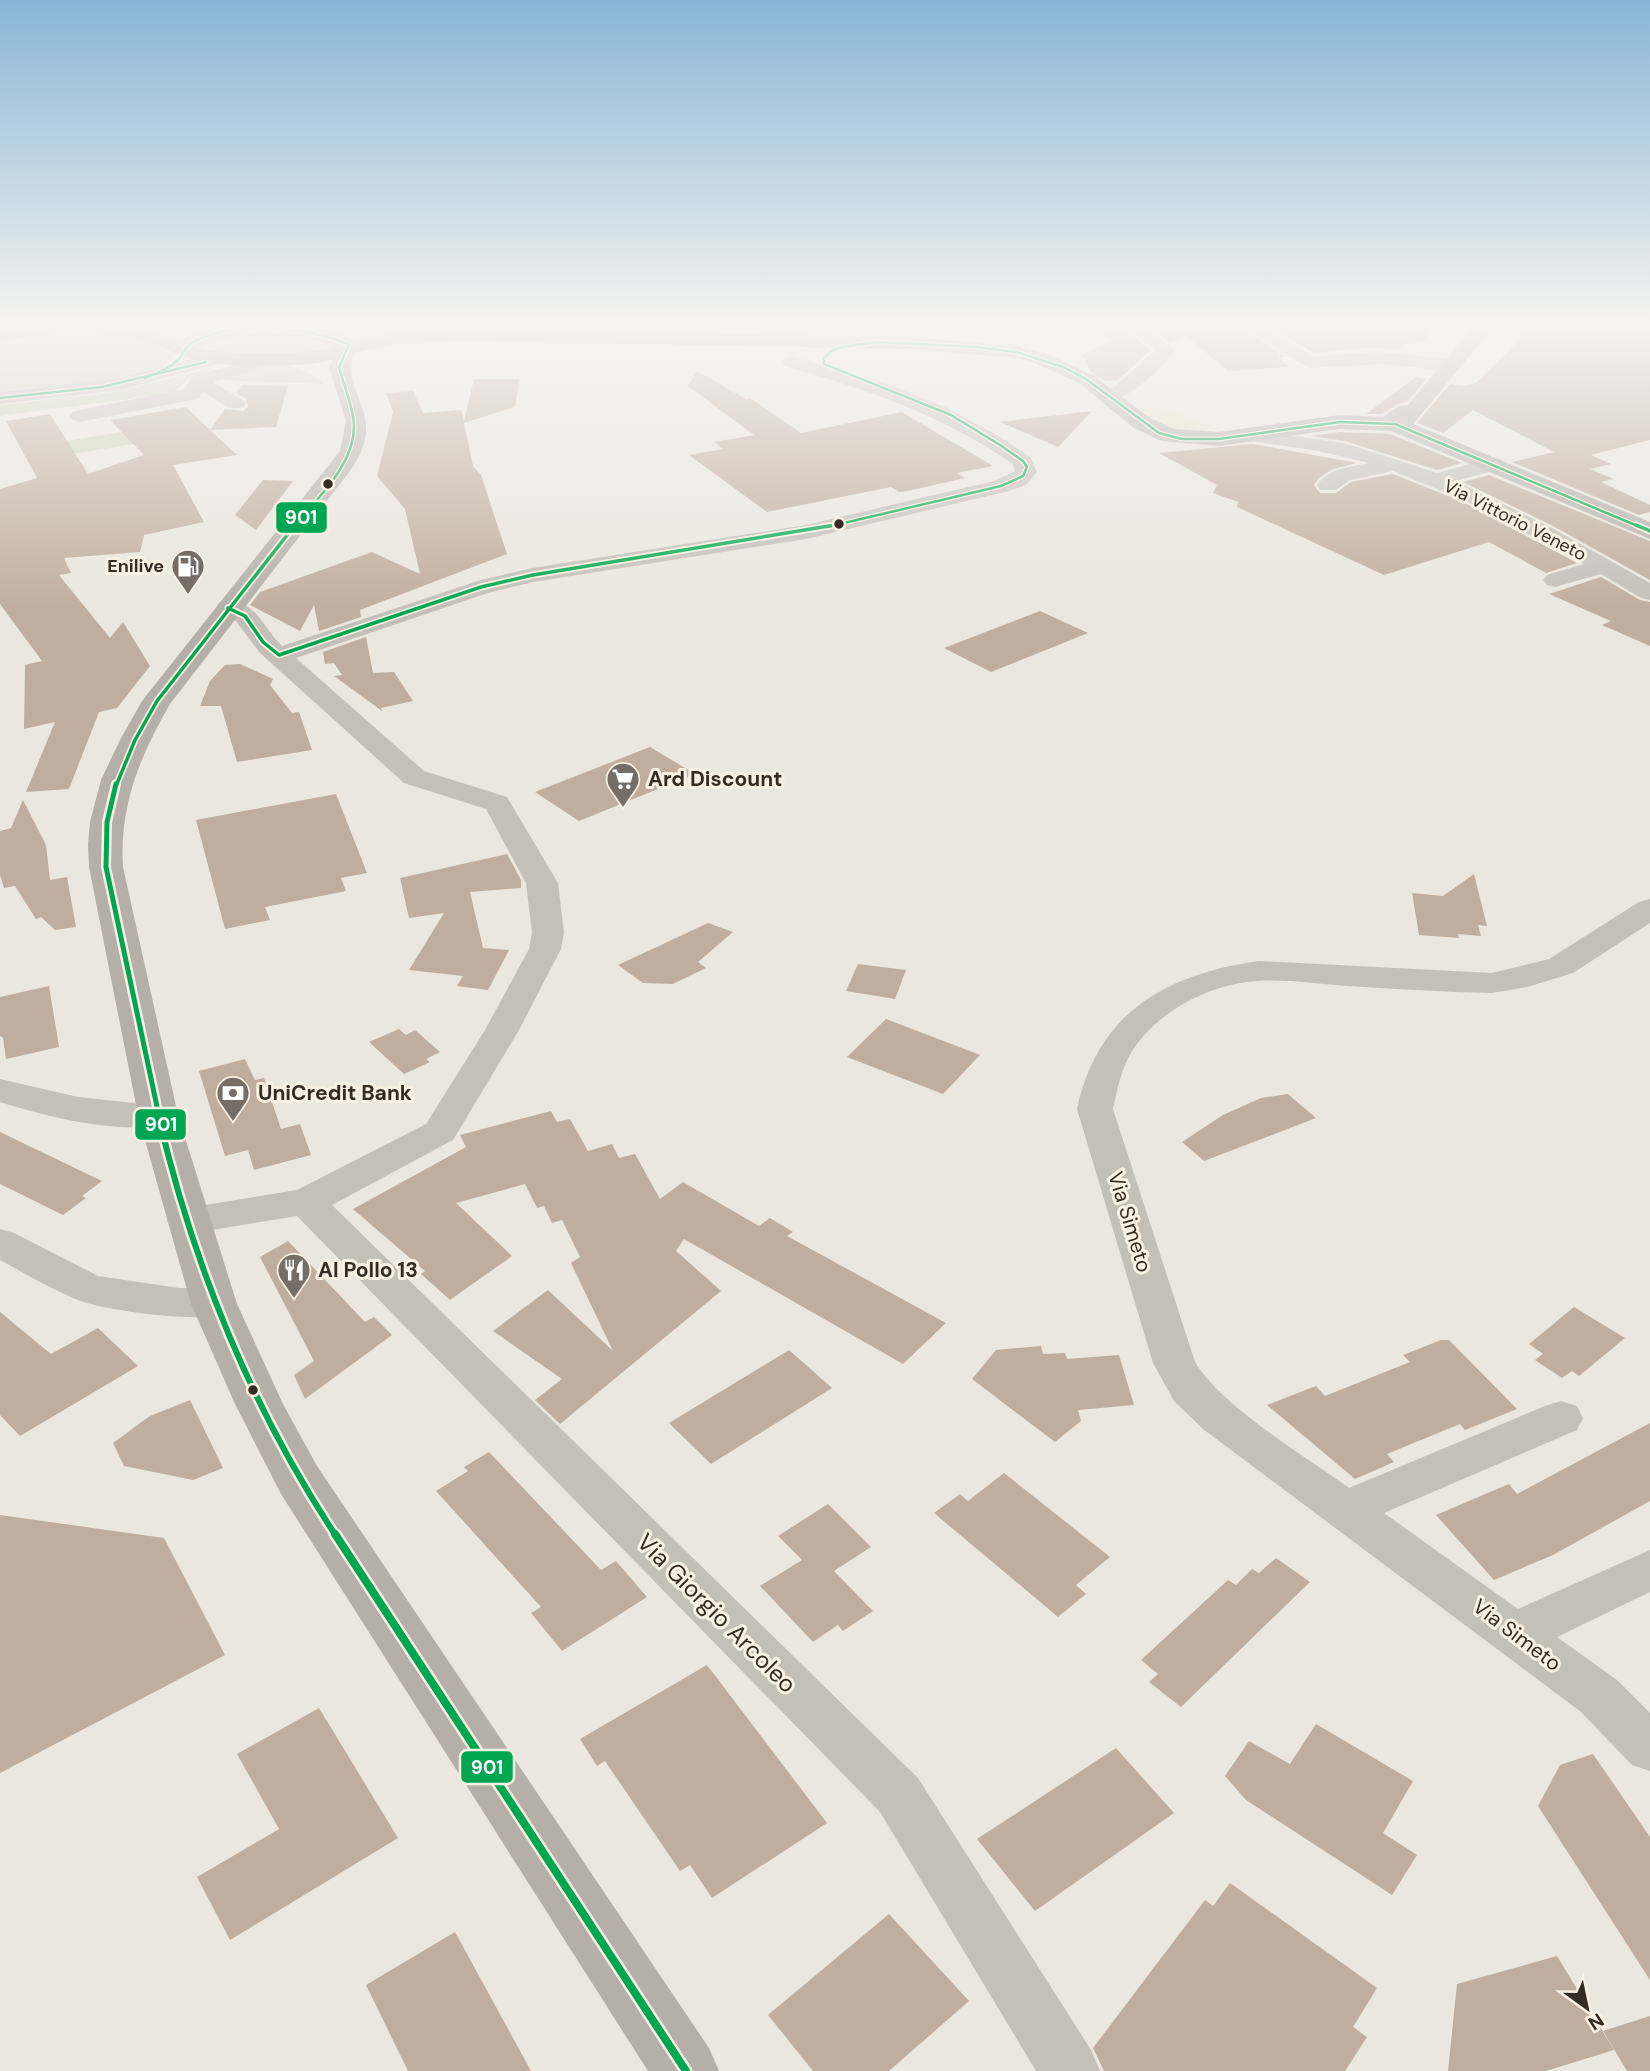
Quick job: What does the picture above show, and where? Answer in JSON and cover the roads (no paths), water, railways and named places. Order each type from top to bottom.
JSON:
[{"type":"main road","points":[[357,420],[351,452],[342,466],[157,701],[133,740],[118,776],[103,841],[106,867],[158,1115],[187,1222],[214,1304],[258,1404],[299,1480],[686,2071]]},
{"type":"main road","points":[[1138,420],[1170,436],[1199,440],[1251,436],[1304,426],[1367,420]]},
{"type":"main road","points":[[1415,420],[1492,464],[1650,531]]},
{"type":"street","points":[[279,655],[481,587],[533,575],[845,524],[1000,486],[1017,480],[1026,472],[1023,461],[958,420]]},
{"type":"street","name":"Via Vittorio Veneto","points":[[1251,436],[1318,444],[1396,464],[1436,480],[1542,530],[1604,566],[1648,607]]},
{"type":"street","points":[[1328,485],[1343,475],[1396,464]]},
{"type":"street","points":[[1436,480],[1492,464]]},
{"type":"street","points":[[1555,580],[1604,566]]},
{"type":"street","points":[[187,1222],[306,1202],[440,1132],[502,1030],[545,949],[548,933],[542,883],[497,803],[414,777],[260,639],[240,610],[228,608]]},
{"type":"street","name":"Via Simeto","points":[[1650,909],[1560,966],[1527,977],[1493,983],[1258,971],[1232,973],[1201,981],[1132,1025],[1113,1051],[1097,1093],[1095,1109],[1174,1363],[1189,1389],[1219,1416],[1599,1696],[1650,1748]]},
{"type":"street","points":[[0,1090],[76,1111],[158,1115]]},
{"type":"street","name":"Via Giorgio Arcoleo","points":[[306,1202],[899,1795],[1070,2071]]},
{"type":"street","points":[[0,1243],[89,1289],[179,1303],[214,1304]]},
{"type":"street","points":[[1346,1509],[1561,1418]]},
{"type":"street","points":[[1516,1633],[1650,1570]]},
{"type":"place","name":"Enilive","points":[[188,596]]},
{"type":"place","name":"Ard Discount","points":[[623,809]]},
{"type":"place","name":"UniCredit Bank","points":[[233,1123]]},
{"type":"place","name":"Al Pollo 13","points":[[294,1300]]}]
